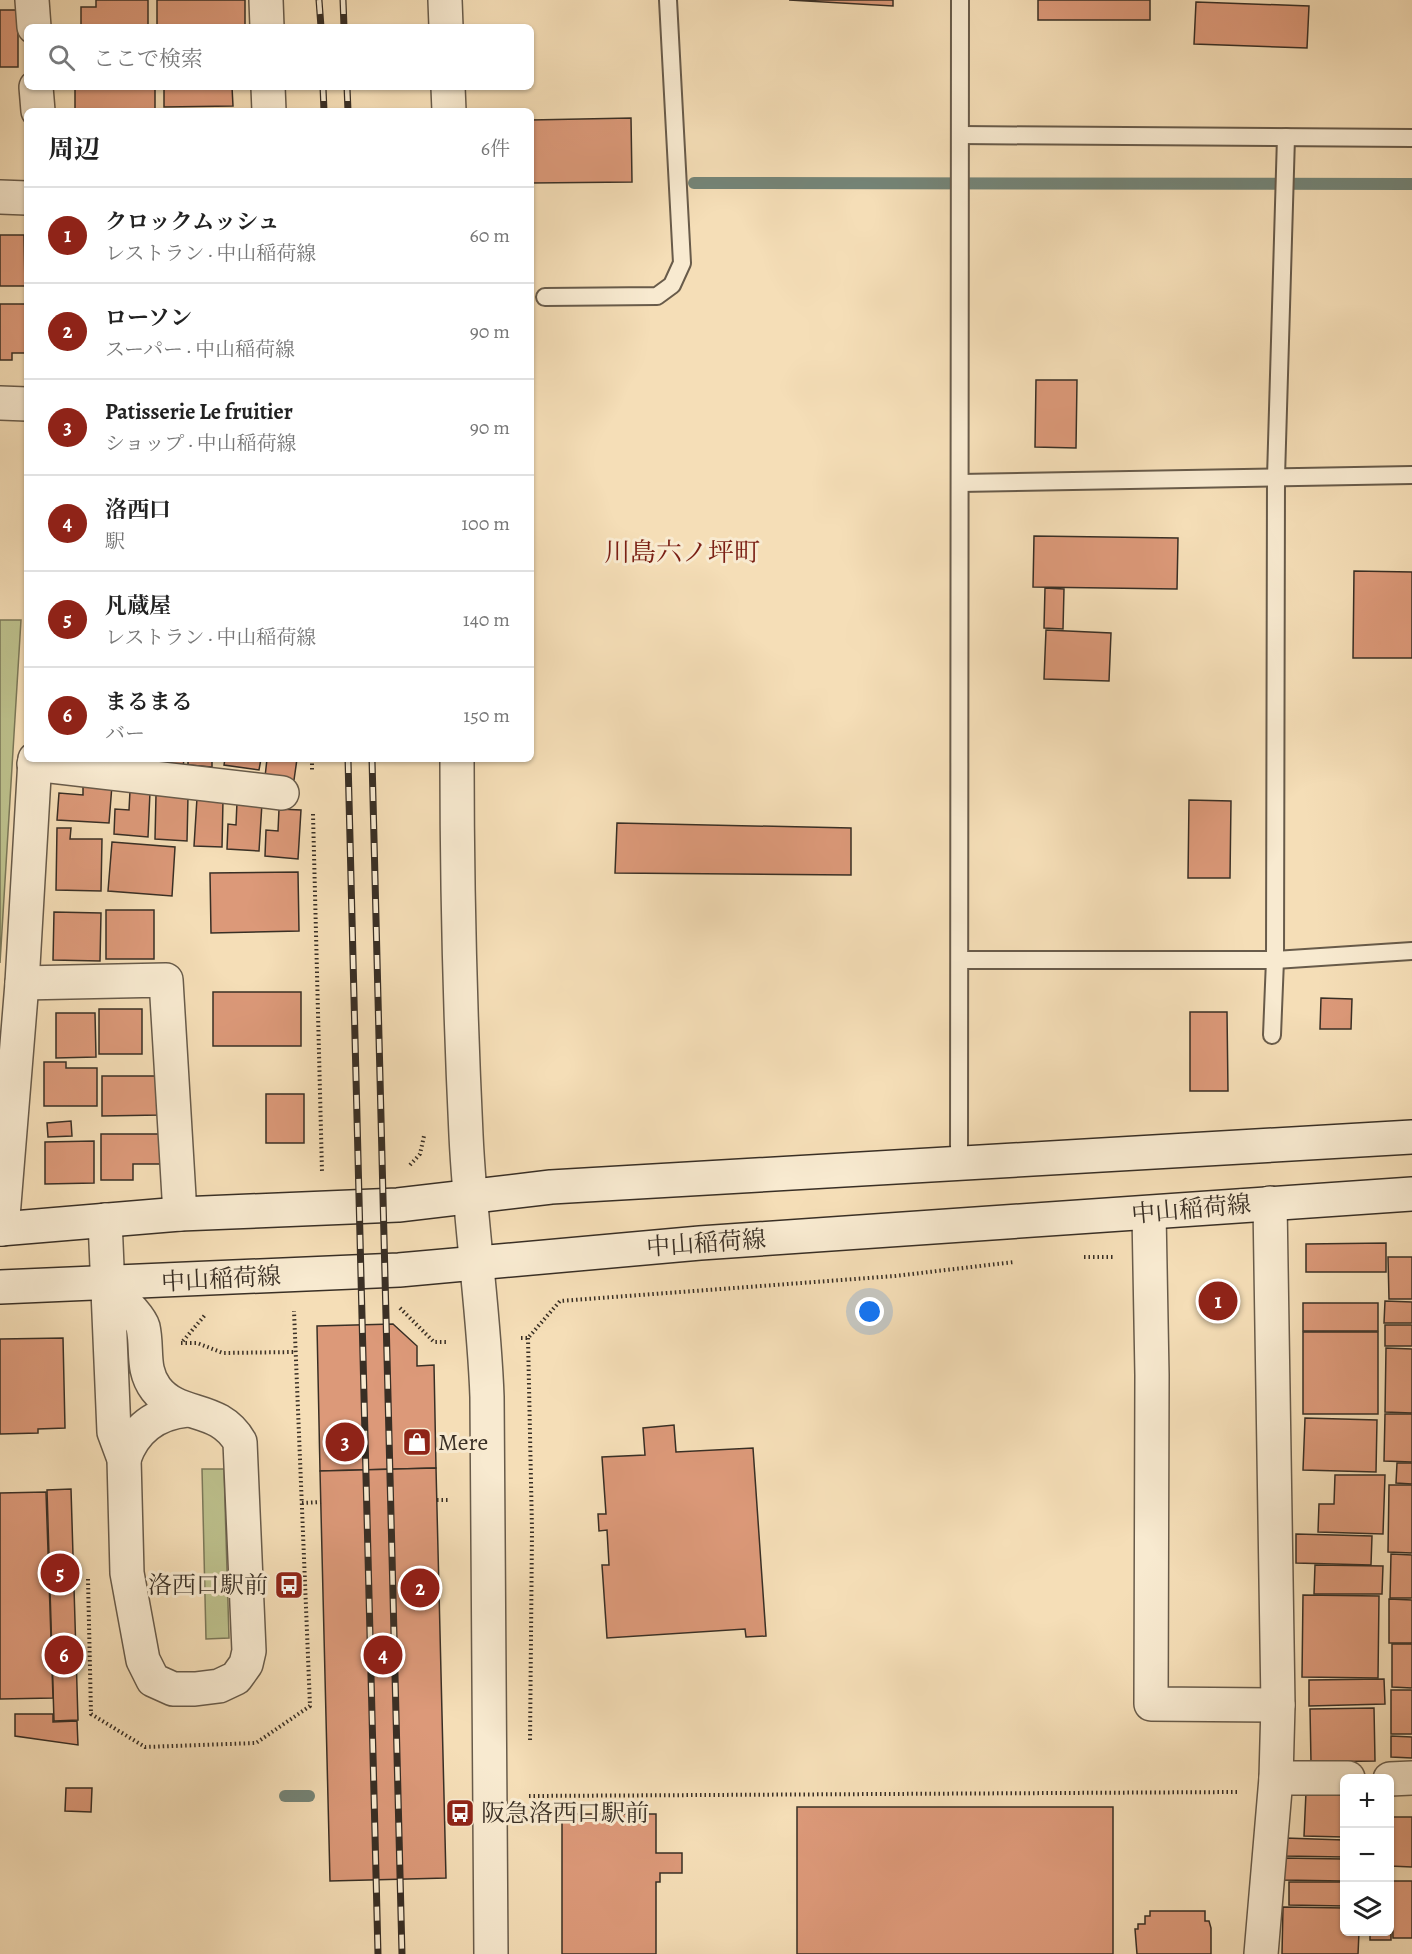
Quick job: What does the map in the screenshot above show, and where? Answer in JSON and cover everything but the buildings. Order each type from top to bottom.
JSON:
[{"type":"street","points":[[32,0],[34,24]]},
{"type":"street","points":[[266,0],[267,24]]},
{"type":"street","points":[[445,0],[446,24]]},
{"type":"street","points":[[36,90],[38,108]]},
{"type":"street","points":[[268,90],[269,108]]},
{"type":"street","points":[[448,90],[449,108]]},
{"type":"street","points":[[0,197],[24,198]]},
{"type":"street","points":[[0,403],[24,404]]},
{"type":"street","points":[[282,793],[34,762],[22,983],[1,1229],[180,1214],[398,1205],[551,1187],[1412,1137]]},
{"type":"street","points":[[457,762],[466,1136],[488,1397],[491,1954]]},
{"type":"street","points":[[22,983],[166,980],[180,1214]]},
{"type":"street","name":"中山稲荷線","points":[[0,1287],[399,1270],[700,1243],[1412,1194]]},
{"type":"street","points":[[1261,1954],[1276,1785],[1278,1705],[1270,1203]]},
{"type":"street","points":[[1149,1213],[1151,1704],[1278,1705]]},
{"type":"street","points":[[105,1220],[107,1284],[114,1432],[124,1459],[127,1573],[143,1660],[153,1680],[173,1689],[219,1686],[236,1678],[246,1664],[249,1651],[240,1442],[225,1423],[213,1416],[187,1410],[157,1390],[145,1368],[143,1325],[107,1284]]},
{"type":"street","points":[[124,1459],[129,1444],[148,1423],[162,1415],[187,1410]]},
{"type":"street","points":[[1394,1779],[1412,1778]]},
{"type":"street","points":[[1276,1785],[1340,1780]]},
{"type":"lane","points":[[545,297],[657,296],[672,285],[682,263],[668,0]]},
{"type":"lane","points":[[959,1164],[960,0]]},
{"type":"lane","points":[[961,135],[1412,138]]},
{"type":"lane","points":[[1272,1035],[1275,960],[1276,477],[1286,138]]},
{"type":"lane","points":[[960,483],[1412,475]]},
{"type":"lane","points":[[960,960],[1275,960],[1412,951]]},
{"type":"path","points":[[312,762],[313,782]]},
{"type":"path","points":[[313,806],[322,1180]]},
{"type":"path","points":[[1078,1257],[1150,1256]]},
{"type":"path","points":[[530,1750],[532,1530],[528,1338],[560,1301],[895,1275],[1020,1261]]},
{"type":"path","points":[[388,1308],[400,1307],[434,1342],[452,1342]]},
{"type":"path","points":[[283,1311],[306,1310]]},
{"type":"path","points":[[88,1571],[91,1714],[145,1747],[256,1743],[310,1706],[294,1311]]},
{"type":"path","points":[[181,1343],[206,1314],[217,1314]]},
{"type":"path","points":[[514,1338],[528,1338]]},
{"type":"path","points":[[173,1343],[197,1343],[223,1353],[296,1352]]},
{"type":"path","points":[[437,1500],[448,1500]]},
{"type":"path","points":[[302,1503],[321,1502]]},
{"type":"path","points":[[529,1808],[530,1785]]},
{"type":"path","points":[[529,1796],[1276,1785]]},
{"type":"green space","points":[[0,620],[21,620],[0,963]]},
{"type":"green space","points":[[202,1469],[224,1469],[229,1638],[206,1639]]},
{"type":"waterway","points":[[694,183],[1412,184]]},
{"type":"waterway","points":[[285,1796],[309,1796]]},
{"type":"railway","points":[[319,0],[321,24]]},
{"type":"railway","points":[[343,0],[344,24]]},
{"type":"railway","points":[[323,90],[324,108]]},
{"type":"railway","points":[[347,90],[348,108]]},
{"type":"railway","points":[[348,762],[378,1954]]},
{"type":"railway","points":[[372,762],[402,1954]]},
{"type":"place","name":"クロックムッシュ","points":[[1218,1301]]},
{"type":"place","name":"Patisserie Le fruitier","points":[[345,1442]]},
{"type":"place","name":"Mere","points":[[417,1442]]},
{"type":"place","name":"凡蔵屋","points":[[60,1573]]},
{"type":"place","name":"洛西口駅前","points":[[289,1585]]},
{"type":"place","name":"ローソン","points":[[420,1588]]},
{"type":"place","name":"まるまる","points":[[64,1655]]},
{"type":"place","name":"洛西口","points":[[383,1655]]},
{"type":"place","name":"阪急洛西口駅前","points":[[460,1813]]},
{"type":"district","name":"川島六ノ坪町","points":[[682,552]]}]
